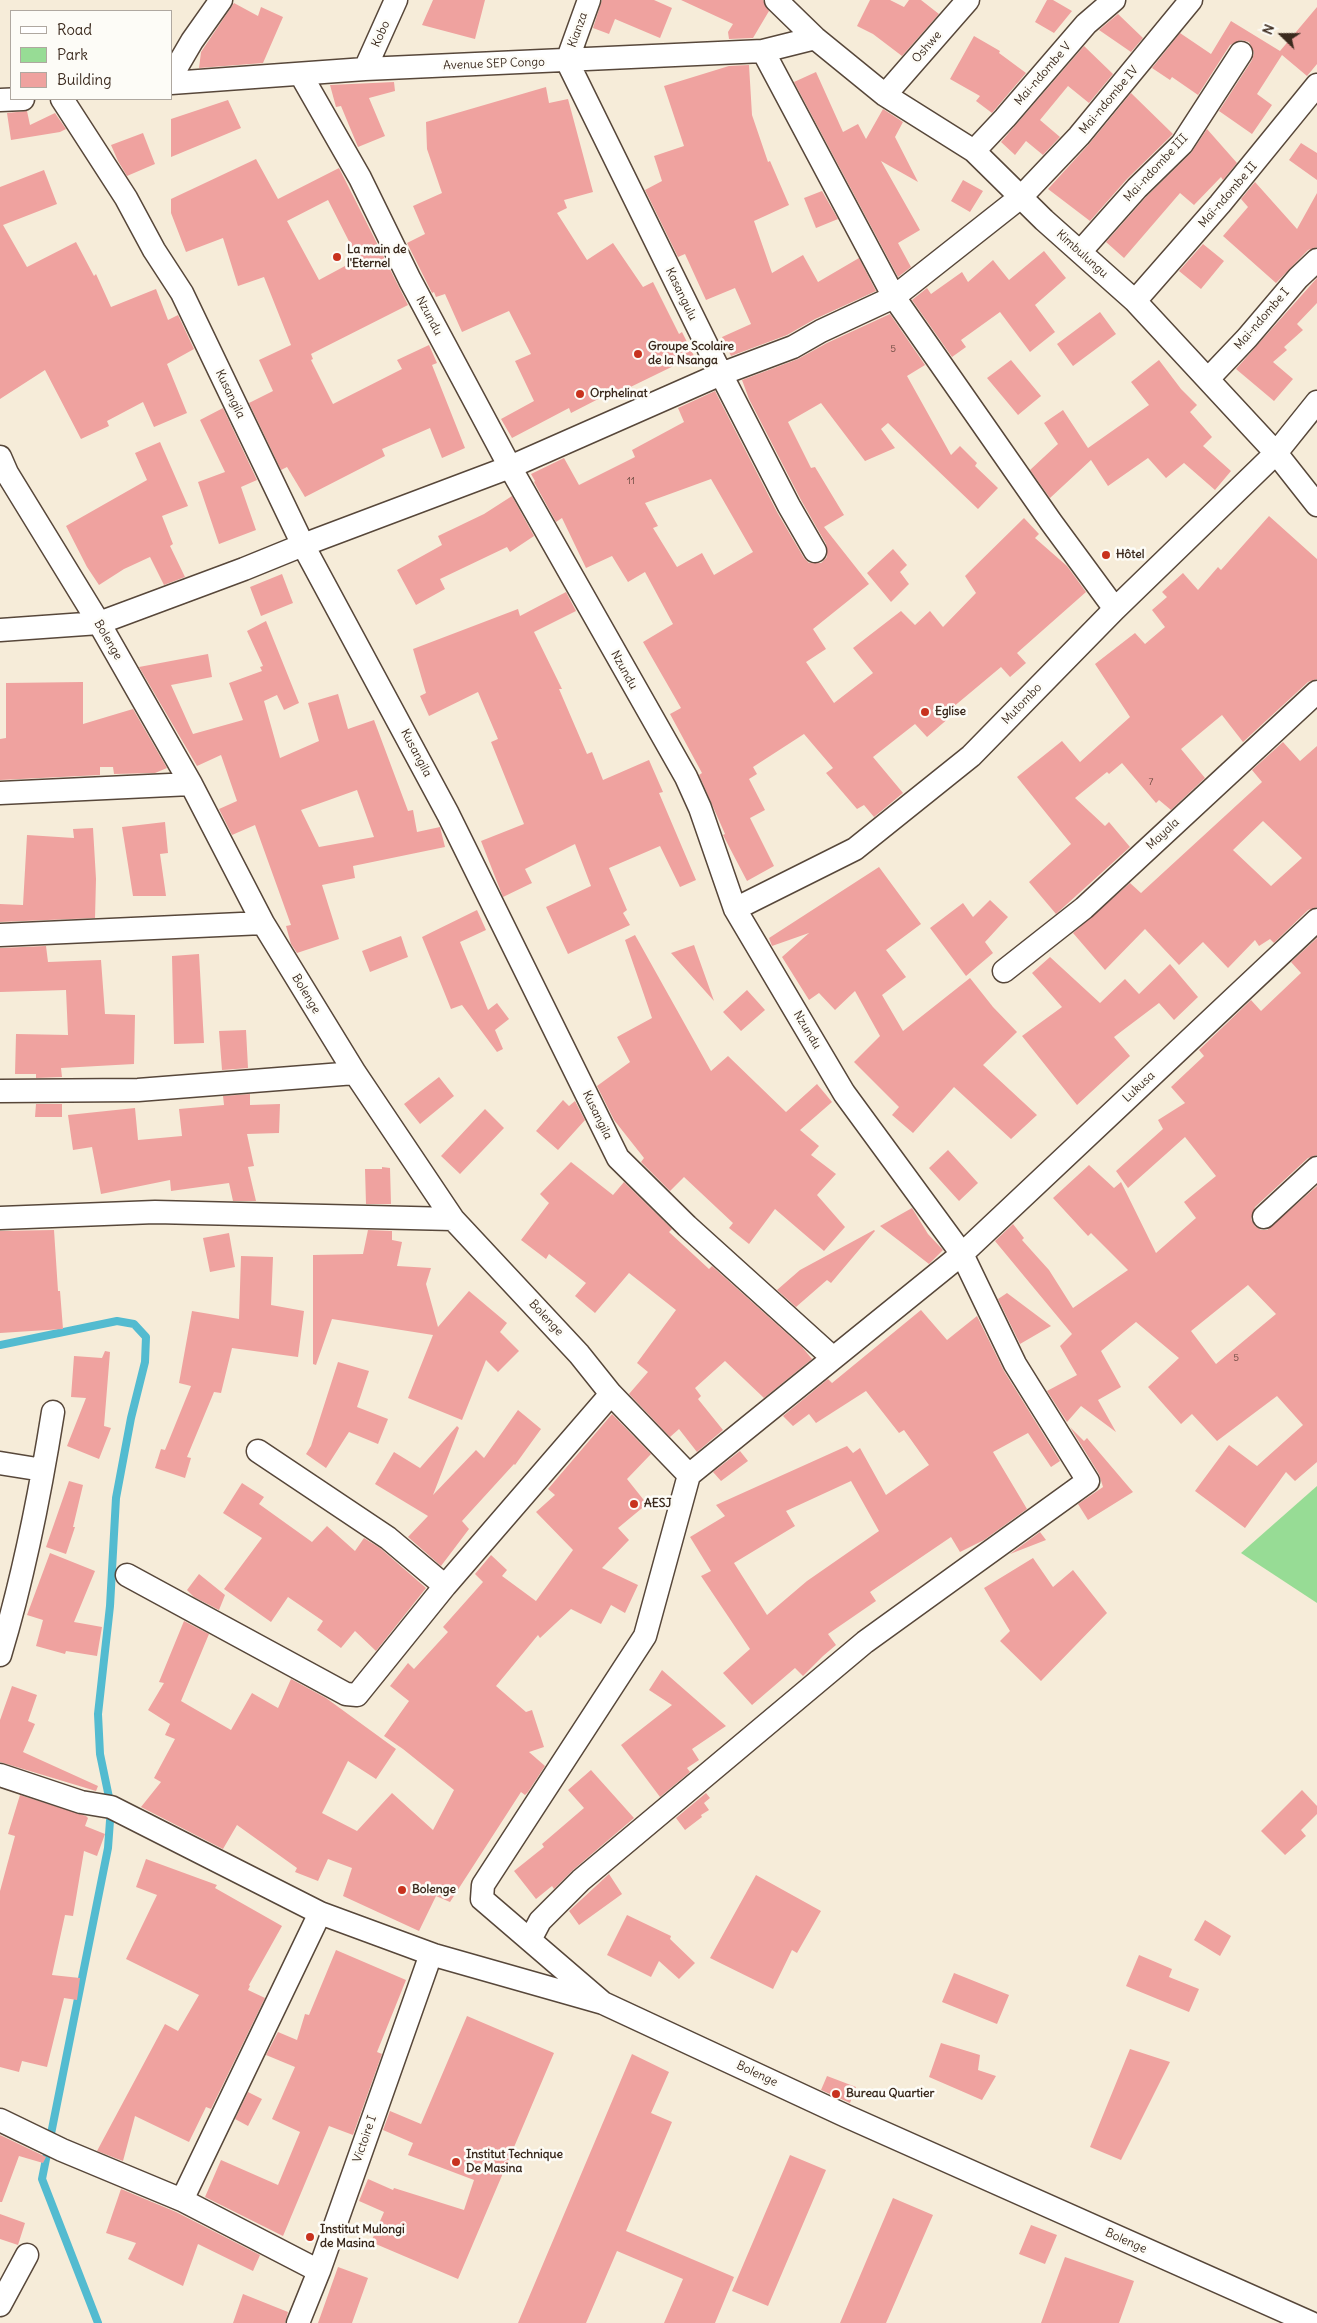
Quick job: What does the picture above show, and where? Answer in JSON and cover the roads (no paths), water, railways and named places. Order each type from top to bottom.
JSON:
[{"type":"street","points":[[172,76],[192,41],[221,0]]},
{"type":"street","name":"Kobo","points":[[365,68],[396,0]]},
{"type":"street","name":"Kianza","points":[[567,61],[589,0]]},
{"type":"street","name":"Kimbulungu","points":[[776,0],[815,38],[885,95],[974,151],[1022,196],[1044,220],[1135,301],[1276,453],[1317,505]]},
{"type":"street","name":"Oshwe","points":[[885,95],[968,0]]},
{"type":"street","name":"Mai-ndombe V","points":[[974,151],[1086,24],[1114,0]]},
{"type":"street","name":"Mai-ndombe IV","points":[[0,630],[99,623],[244,569],[510,467],[721,374],[793,347],[821,331],[894,297],[1022,196],[1079,136],[1191,0]]},
{"type":"street","name":"Avenue SEP Congo","points":[[172,83],[301,75],[365,68],[567,61],[763,51],[815,38]]},
{"type":"street","points":[[763,51],[894,297],[1051,522],[1115,609]]},
{"type":"street","name":"Mai-ndombe III","points":[[1080,252],[1137,188],[1182,144],[1241,54]]},
{"type":"street","name":"Kasangulu","points":[[567,61],[721,374],[789,506],[815,551]]},
{"type":"street","name":"Nzundu","points":[[301,75],[360,178],[410,280],[510,467],[686,777],[702,814],[735,909],[844,1093],[962,1254],[1015,1364],[1088,1481],[865,1642],[581,1880],[540,1921],[530,1940]]},
{"type":"street","name":"Maï-ndombe II","points":[[1135,301],[1220,204],[1317,86]]},
{"type":"street","name":"Kusangila","points":[[63,100],[126,198],[154,250],[182,293],[303,545],[448,814],[618,1158],[687,1226],[832,1357]]},
{"type":"street","name":"Mai-ndombe I","points":[[1208,379],[1247,338],[1298,278],[1317,260]]},
{"type":"street","name":"Mutombo","points":[[735,909],[856,849],[971,756],[1115,609],[1276,453],[1317,402]]},
{"type":"street","name":"Bolenge","points":[[2,468],[99,623],[191,784],[263,923],[355,1074],[453,1219],[579,1354],[612,1394],[690,1475]]},
{"type":"street","name":"Mayala","points":[[1004,971],[1084,908],[1317,692]]},
{"type":"street","points":[[0,793],[191,784]]},
{"type":"street","name":"Lukusa","points":[[690,1475],[832,1357],[962,1254],[1317,920]]},
{"type":"street","points":[[0,935],[263,923]]},
{"type":"street","points":[[0,1091],[138,1090],[355,1074]]},
{"type":"street","points":[[1264,1217],[1317,1168]]},
{"type":"street","points":[[0,1218],[155,1212],[453,1219]]},
{"type":"street","points":[[127,1575],[346,1694],[357,1695],[444,1586],[612,1394]]},
{"type":"street","points":[[0,1655],[15,1605],[44,1470],[53,1412]]},
{"type":"street","points":[[258,1451],[388,1538],[444,1586]]},
{"type":"street","points":[[0,1464],[44,1470]]},
{"type":"street","points":[[603,2002],[482,1899],[483,1885],[645,1636],[690,1475]]},
{"type":"street","name":"Bolenge","points":[[0,1775],[73,1799],[111,1807],[172,1840],[320,1913],[431,1954],[603,2002],[846,2116],[1311,2323]]},
{"type":"street","points":[[182,2200],[320,1913]]},
{"type":"street","name":"Victoire I","points":[[298,2323],[319,2271],[431,1954]]},
{"type":"street","points":[[0,2120],[62,2150],[182,2200],[319,2271]]},
{"type":"street","points":[[0,2305],[27,2255]]},
{"type":"waterway","points":[[0,1345],[117,1321],[134,1324],[146,1337],[145,1362],[131,1418],[116,1498],[110,1606],[98,1714],[100,1754],[111,1807],[108,1848],[42,2179],[98,2323]]},
{"type":"place","name":"La main de l'Eternel","points":[[337,257]]},
{"type":"place","name":"Groupe Scolaire de la Nsanga","points":[[638,354]]},
{"type":"place","name":"Orphelinat","points":[[580,394]]},
{"type":"place","name":"Hôtel","points":[[1106,555]]},
{"type":"place","name":"Eglise","points":[[925,712]]},
{"type":"place","name":"AESJ","points":[[634,1504]]},
{"type":"place","name":"Bolenge","points":[[402,1890]]},
{"type":"place","name":"Bureau Quartier","points":[[836,2094]]},
{"type":"place","name":"Institut Technique De Masina","points":[[456,2162]]},
{"type":"place","name":"Institut Mulongi de Masina","points":[[310,2237]]}]
